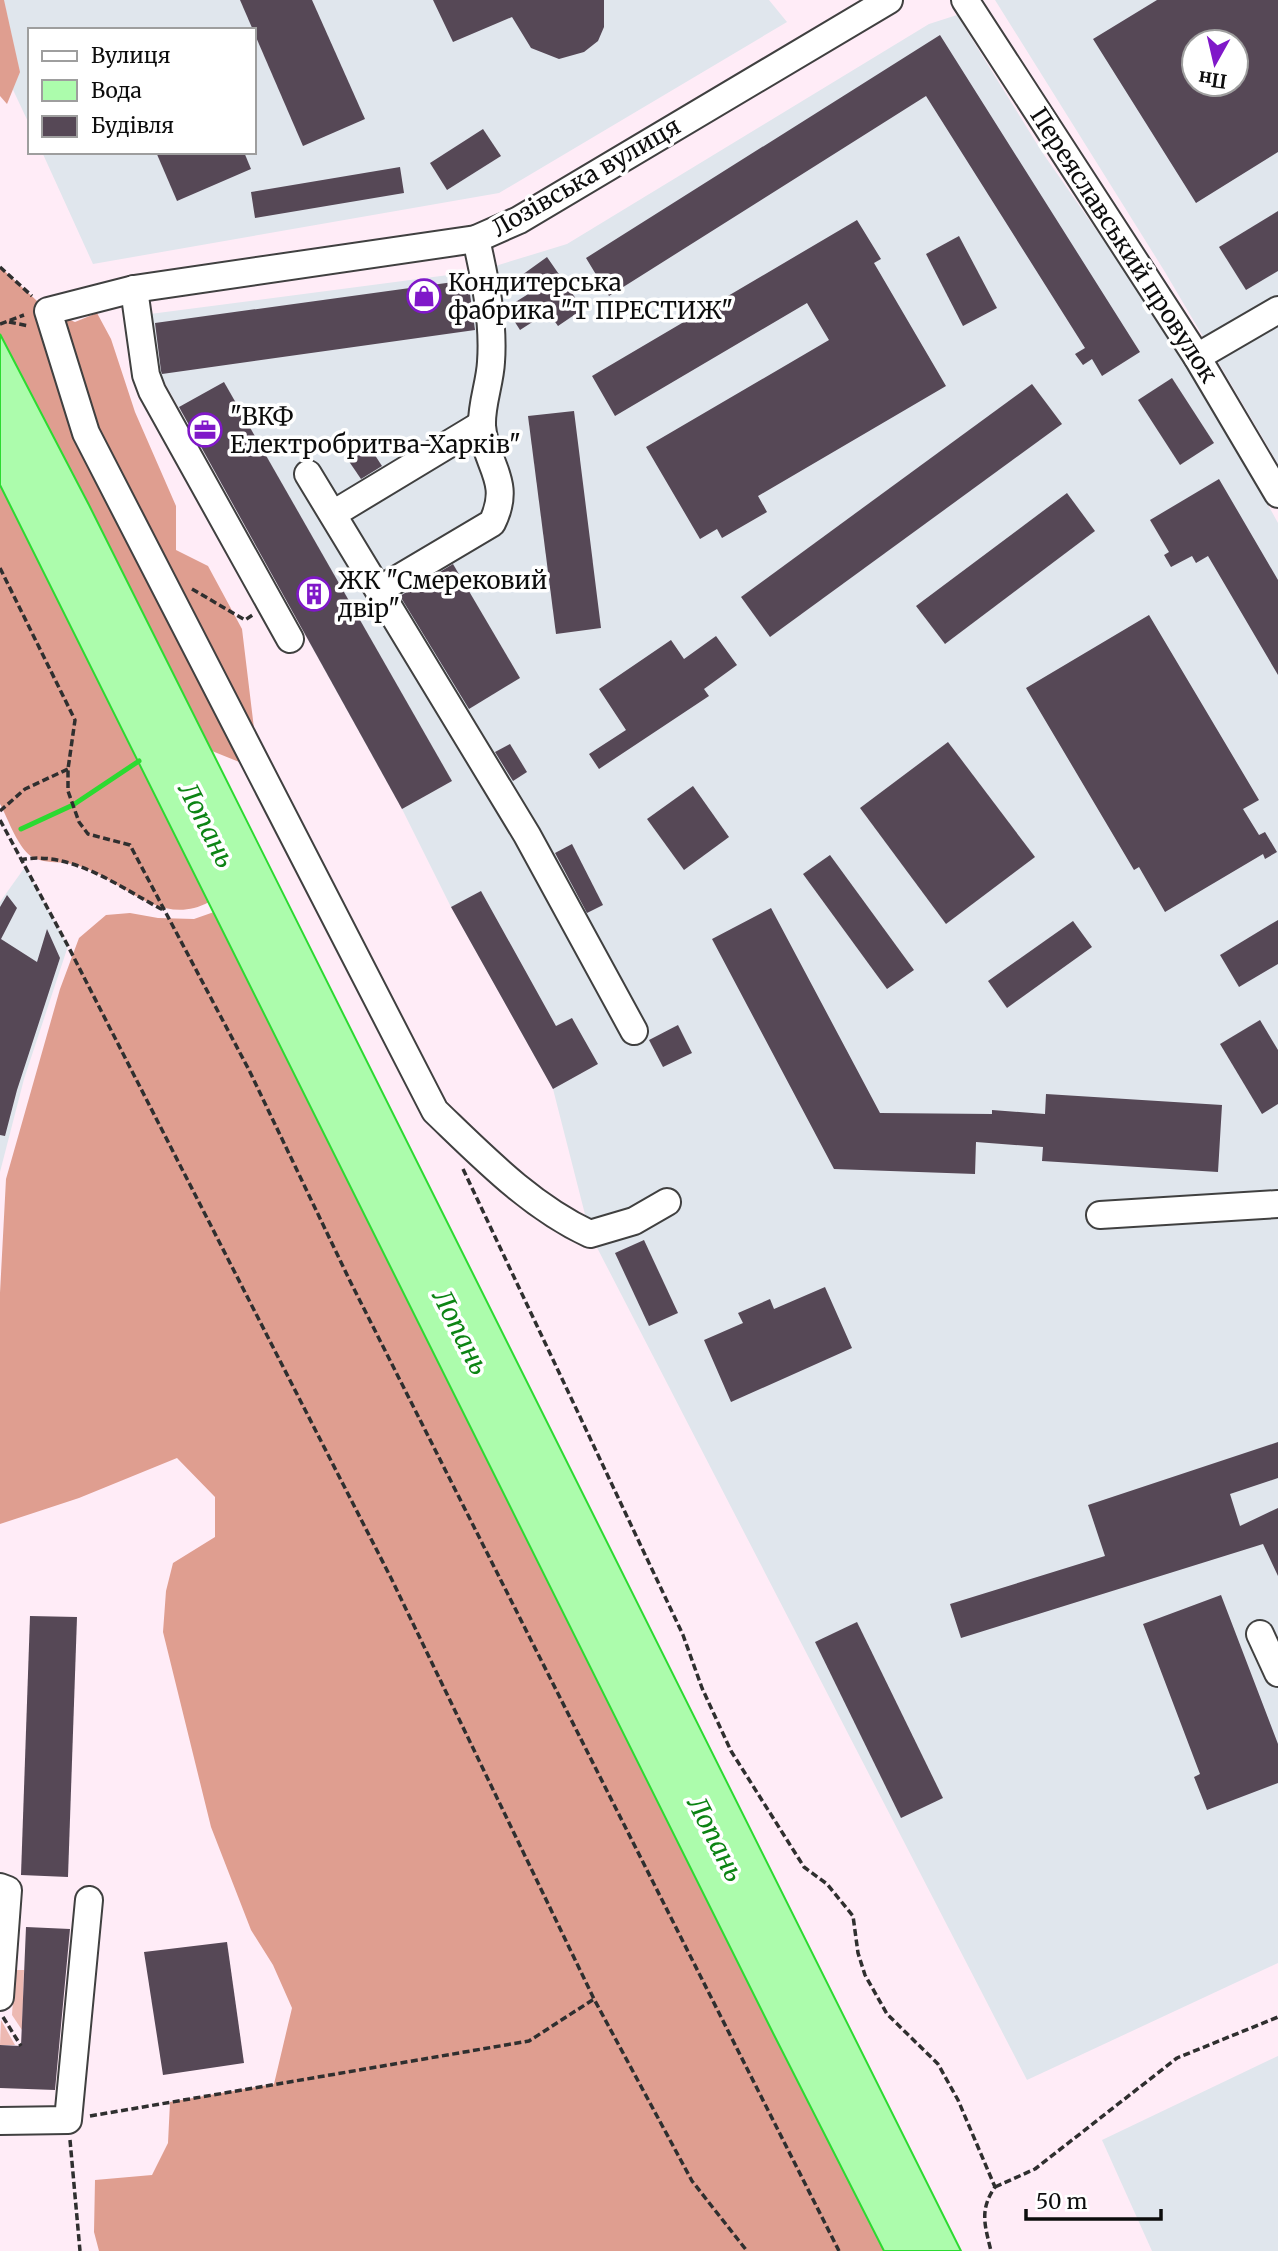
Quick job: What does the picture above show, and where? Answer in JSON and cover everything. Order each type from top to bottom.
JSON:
[{"type":"street","name":"Лозівська вулиця","points":[[34,317],[134,289],[476,239],[519,220],[888,0]]},
{"type":"street","name":"Переяславський провулок","points":[[965,0],[1197,357],[1278,494]]},
{"type":"street","points":[[379,590],[492,523],[502,495],[482,424],[491,362],[491,322],[476,239]]},
{"type":"street","points":[[134,289],[146,375],[152,391],[290,639]]},
{"type":"street","points":[[1197,357],[1278,310]]},
{"type":"street","points":[[34,317],[86,433],[435,1111],[505,1177],[563,1222],[590,1234],[634,1222],[667,1202]]},
{"type":"street","points":[[333,514],[482,424]]},
{"type":"street","points":[[308,474],[527,835],[635,1031]]},
{"type":"street","points":[[1100,1215],[1278,1204]]},
{"type":"street","points":[[1261,1634],[1278,1672]]},
{"type":"street","points":[[0,1887],[8,1890],[0,1997]]},
{"type":"street","points":[[0,2121],[68,2120],[89,1900]]},
{"type":"path","points":[[0,267],[34,317]]},
{"type":"path","points":[[0,324],[34,317]]},
{"type":"path","points":[[7,322],[34,317]]},
{"type":"path","points":[[0,568],[75,720],[68,769],[68,791],[79,821],[88,834],[130,845],[255,1082],[350,1281],[839,2251]]},
{"type":"path","points":[[190,588],[245,620],[271,604]]},
{"type":"path","points":[[0,811],[25,789],[68,769]]},
{"type":"path","points":[[0,820],[68,946],[391,1578],[594,1999],[692,2180],[747,2251]]},
{"type":"path","points":[[20,860],[30,858],[77,865],[165,911]]},
{"type":"path","points":[[459,1161],[683,1635],[702,1688],[731,1751],[804,1867],[827,1884],[853,1916],[858,1954],[865,1975],[887,2014],[938,2064],[958,2100],[995,2187]]},
{"type":"path","points":[[80,2251],[68,2120],[530,2041],[594,1999]]},
{"type":"path","points":[[0,2012],[21,2046]]},
{"type":"path","points":[[991,2251],[982,2217],[987,2199],[995,2187],[1035,2169],[1177,2057],[1278,2017]]},
{"type":"shaded area","points":[[0,0],[769,0],[787,22],[499,193],[93,264],[43,154],[256,154],[256,28],[28,28],[28,122],[0,62]]},
{"type":"shaded area","points":[[0,0],[4,0],[20,72],[7,104],[0,96]]},
{"type":"shaded area","points":[[995,0],[1278,0],[1278,464],[1165,272]]},
{"type":"shaded area","points":[[957,15],[1042,152],[1191,366],[1278,523],[1278,1963],[1027,2080],[590,1234],[553,1089],[451,907],[402,809],[160,374],[150,314],[479,271],[567,244],[929,24]]},
{"type":"shaded area","points":[[0,267],[48,311],[75,322],[97,313],[111,339],[135,412],[176,506],[176,550],[208,566],[242,629],[259,770],[212,751],[0,334]]},
{"type":"shaded area","points":[[0,485],[209,902],[191,909],[157,906],[93,871],[71,864],[34,858],[23,848],[14,833],[0,804]]},
{"type":"shaded area","points":[[25,867],[68,946],[24,1079],[0,1172],[0,902]]},
{"type":"shaded area","points":[[214,912],[885,2251],[99,2251],[94,2232],[95,2180],[152,2175],[168,2143],[170,2102],[274,2084],[292,2008],[273,1965],[251,1930],[211,1827],[163,1632],[166,1591],[173,1563],[215,1537],[215,1497],[177,1458],[79,1498],[0,1524],[0,1293],[6,1179],[60,989],[79,938],[106,915],[130,913],[158,918],[194,919]]},
{"type":"shaded area","points":[[15,1970],[24,1970],[22,2030],[12,2015]]},
{"type":"shaded area","points":[[1,2020],[15,2045],[0,2045]]},
{"type":"shaded area","points":[[1278,2056],[1278,2251],[1152,2251],[1102,2140]]},
{"type":"water","name":"Лопань","points":[[0,334],[89,505],[961,2251],[884,2251],[773,2033],[0,485]]},
{"type":"building","points":[[240,0],[312,0],[365,119],[303,146],[256,37],[256,28],[252,28]]},
{"type":"building","points":[[433,0],[604,0],[604,27],[598,41],[584,52],[559,59],[531,48],[512,17],[453,42]]},
{"type":"building","points":[[1157,0],[1278,0],[1278,152],[1196,203],[1093,39]]},
{"type":"building","points":[[940,35],[1140,352],[1102,376],[1092,359],[1083,365],[1075,354],[1085,348],[926,96],[609,296],[586,258]]},
{"type":"building","points":[[483,129],[501,156],[447,190],[430,163]]},
{"type":"building","points":[[157,154],[245,154],[251,169],[177,201]]},
{"type":"building","points":[[400,167],[404,193],[255,218],[251,192]]},
{"type":"building","points":[[1278,211],[1278,271],[1246,290],[1219,247]]},
{"type":"building","points":[[857,220],[881,259],[874,263],[946,386],[758,496],[767,512],[722,538],[717,529],[700,539],[646,447],[829,340],[807,303],[615,416],[592,376]]},
{"type":"building","points":[[959,236],[997,308],[963,326],[926,254]]},
{"type":"building","points":[[547,257],[583,309],[558,326],[548,312],[520,330],[506,308],[533,291],[522,275]]},
{"type":"building","points":[[468,280],[475,330],[162,374],[161,371],[155,323]]},
{"type":"building","points":[[1172,378],[1214,443],[1180,465],[1138,400]]},
{"type":"building","name":"ЖК \"Смерековий двір\"","points":[[224,382],[452,781],[402,809],[179,407]]},
{"type":"building","points":[[1032,384],[1062,424],[770,637],[741,597]]},
{"type":"building","points":[[574,411],[601,628],[556,634],[528,416]]},
{"type":"building","points":[[367,443],[382,466],[361,479],[346,457]]},
{"type":"building","points":[[1219,479],[1278,580],[1278,675],[1208,556],[1196,563],[1192,556],[1171,567],[1164,555],[1169,552],[1150,520]]},
{"type":"building","points":[[1067,493],[1095,531],[945,644],[916,606]]},
{"type":"building","points":[[453,564],[520,678],[469,709],[400,596]]},
{"type":"building","points":[[1149,615],[1259,800],[1243,809],[1259,835],[1265,832],[1277,852],[1265,859],[1263,854],[1165,912],[1139,867],[1134,870],[1026,688]]},
{"type":"building","points":[[716,636],[737,665],[704,689],[709,696],[599,769],[589,754],[626,730],[599,689],[671,640],[684,659]]},
{"type":"building","points":[[948,742],[1035,857],[946,924],[860,808]]},
{"type":"building","points":[[510,744],[527,772],[513,781],[495,752]]},
{"type":"building","points":[[693,786],[729,837],[684,870],[647,819]]},
{"type":"building","points":[[572,844],[603,905],[587,913],[555,853]]},
{"type":"building","points":[[830,855],[914,970],[887,989],[803,874]]},
{"type":"building","points":[[481,891],[556,1026],[572,1018],[598,1064],[553,1089],[451,907]]},
{"type":"building","points":[[7,895],[17,908],[1,939],[37,962],[47,929],[60,958],[17,1090],[5,1136],[0,1135],[0,907]]},
{"type":"building","points":[[771,908],[880,1113],[992,1114],[992,1110],[1045,1114],[1046,1094],[1222,1105],[1218,1172],[1042,1161],[1043,1147],[976,1142],[975,1174],[834,1169],[712,939]]},
{"type":"building","points":[[1278,920],[1278,964],[1239,987],[1220,955]]},
{"type":"building","points":[[1073,921],[1092,947],[1007,1008],[988,981]]},
{"type":"building","points":[[1260,1020],[1278,1050],[1278,1104],[1262,1114],[1220,1044]]},
{"type":"building","points":[[678,1025],[692,1053],[663,1067],[649,1040]]},
{"type":"building","points":[[644,1240],[678,1313],[649,1326],[615,1253]]},
{"type":"building","points":[[825,1287],[852,1348],[731,1402],[704,1340],[743,1323],[738,1313],[770,1299],[774,1309]]},
{"type":"building","points":[[1278,1442],[1278,1478],[1230,1494],[1240,1526],[1278,1508],[1278,1576],[1263,1544],[961,1638],[950,1604],[1105,1556],[1088,1505]]},
{"type":"building","points":[[1221,1595],[1278,1744],[1278,1783],[1207,1810],[1194,1777],[1200,1774],[1143,1624]]},
{"type":"building","points":[[30,1616],[77,1617],[68,1877],[21,1875]]},
{"type":"building","points":[[857,1622],[943,1798],[901,1818],[815,1642]]},
{"type":"building","points":[[26,1927],[70,1929],[55,2090],[0,2088],[0,2045],[21,2046]]},
{"type":"building","points":[[227,1942],[244,2063],[163,2075],[144,1952]]},
{"type":"waterway","points":[[21,829],[73,805],[139,761]]},
{"type":"place","name":"Кондитерська фабрика \"Т ПРЕСТИЖ\"","points":[[424,296]]},
{"type":"place","name":"\"ВКФ Електробритва-Харків\"","points":[[205,430]]},
{"type":"place","name":"ЖК \"Смерековий двір\"","points":[[314,594]]}]
